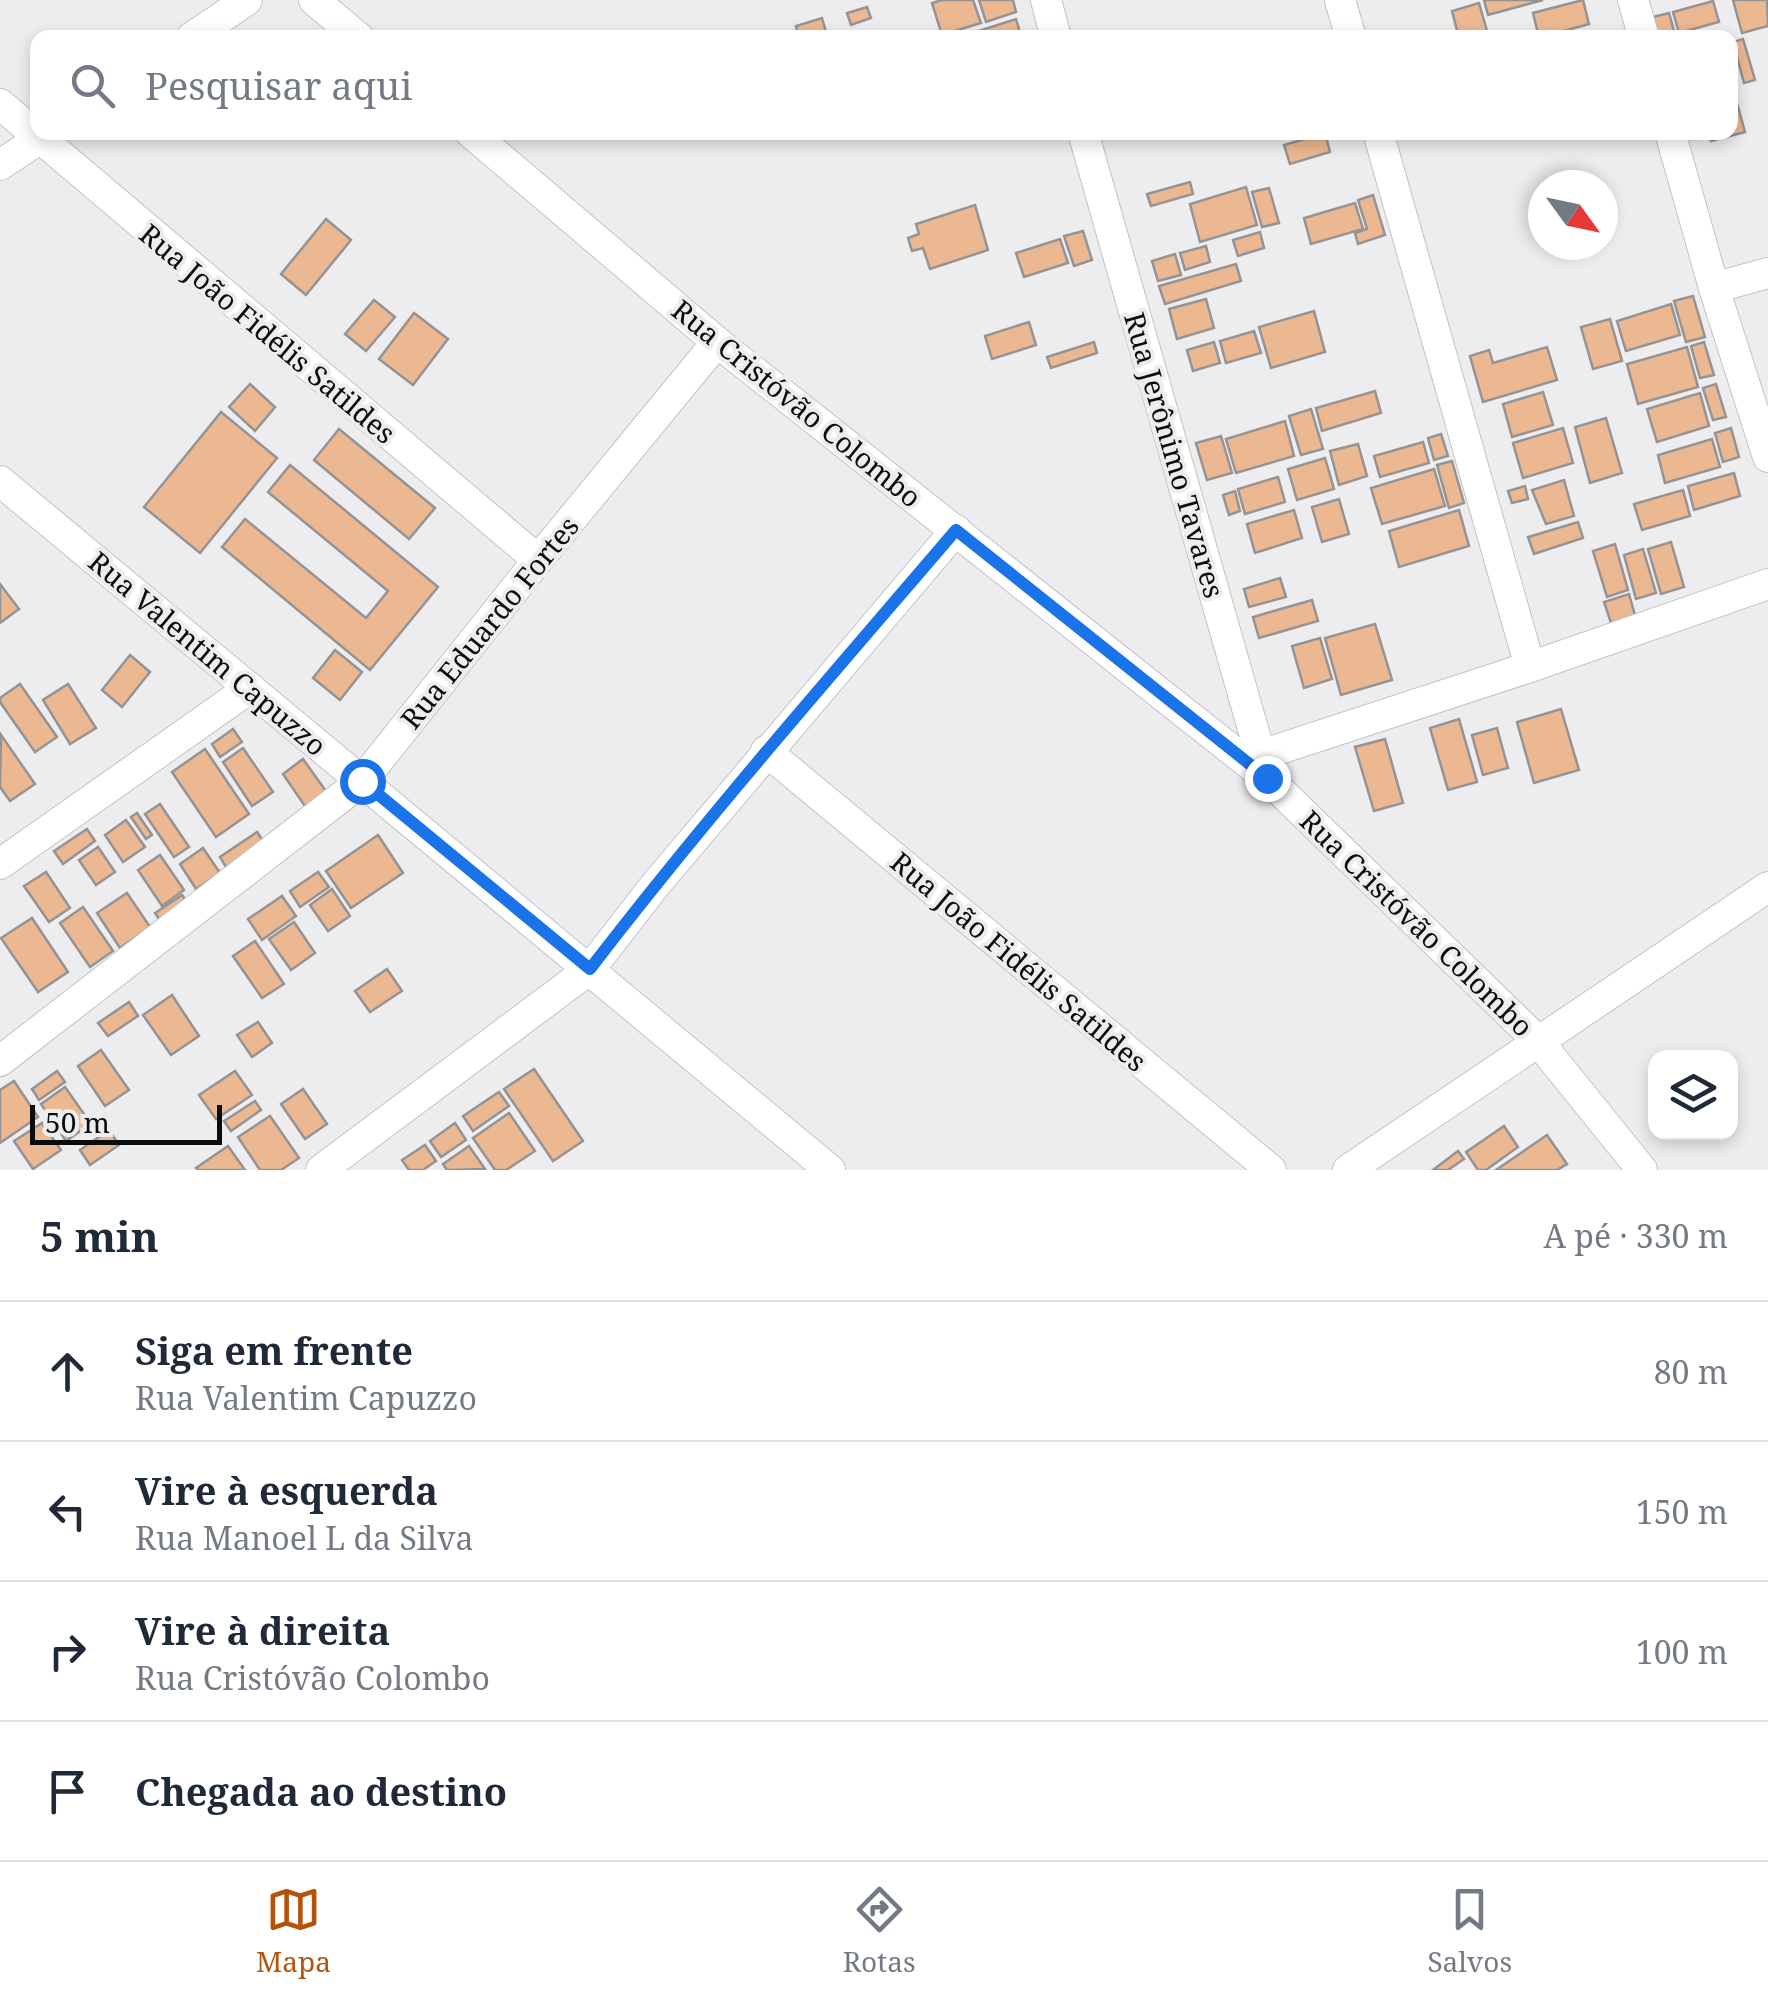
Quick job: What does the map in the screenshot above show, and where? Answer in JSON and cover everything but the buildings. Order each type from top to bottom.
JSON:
[{"type":"street","points":[[203,30],[247,0]]},
{"type":"street","points":[[314,0],[349,30]]},
{"type":"street","points":[[1046,0],[1054,30]]},
{"type":"street","points":[[1340,0],[1349,30]]},
{"type":"street","points":[[1633,0],[1642,30]]},
{"type":"street","name":"Rua João Fidélis Satildes","points":[[0,104],[30,125]]},
{"type":"street","points":[[0,165],[39,140]]},
{"type":"street","name":"Rua João Fidélis Satildes","points":[[50,140],[538,560]]},
{"type":"street","name":"Rua Cristóvão Colombo","points":[[479,140],[717,342],[1264,766],[1538,1041],[1642,1170]]},
{"type":"street","name":"Rua Jerônimo Tavares","points":[[1086,140],[1264,766]]},
{"type":"street","points":[[1380,140],[1530,667]]},
{"type":"street","points":[[1672,140],[1768,458]]},
{"type":"street","points":[[1714,288],[1768,273]]},
{"type":"street","name":"Rua Eduardo Fortes","points":[[0,1061],[362,781],[717,342]]},
{"type":"street","name":"Rua Valentim Capuzzo","points":[[5,492],[250,688],[829,1170]]},
{"type":"street","points":[[321,1170],[590,969],[766,751],[956,530]]},
{"type":"street","points":[[1264,766],[1768,584]]},
{"type":"street","points":[[0,864],[250,688]]},
{"type":"street","name":"Rua João Fidélis Satildes","points":[[766,751],[1272,1170]]},
{"type":"street","points":[[1348,1170],[1768,888]]},
{"type":"route","points":[[362,781],[590,969],[766,751],[956,530],[1267,778]]}]
